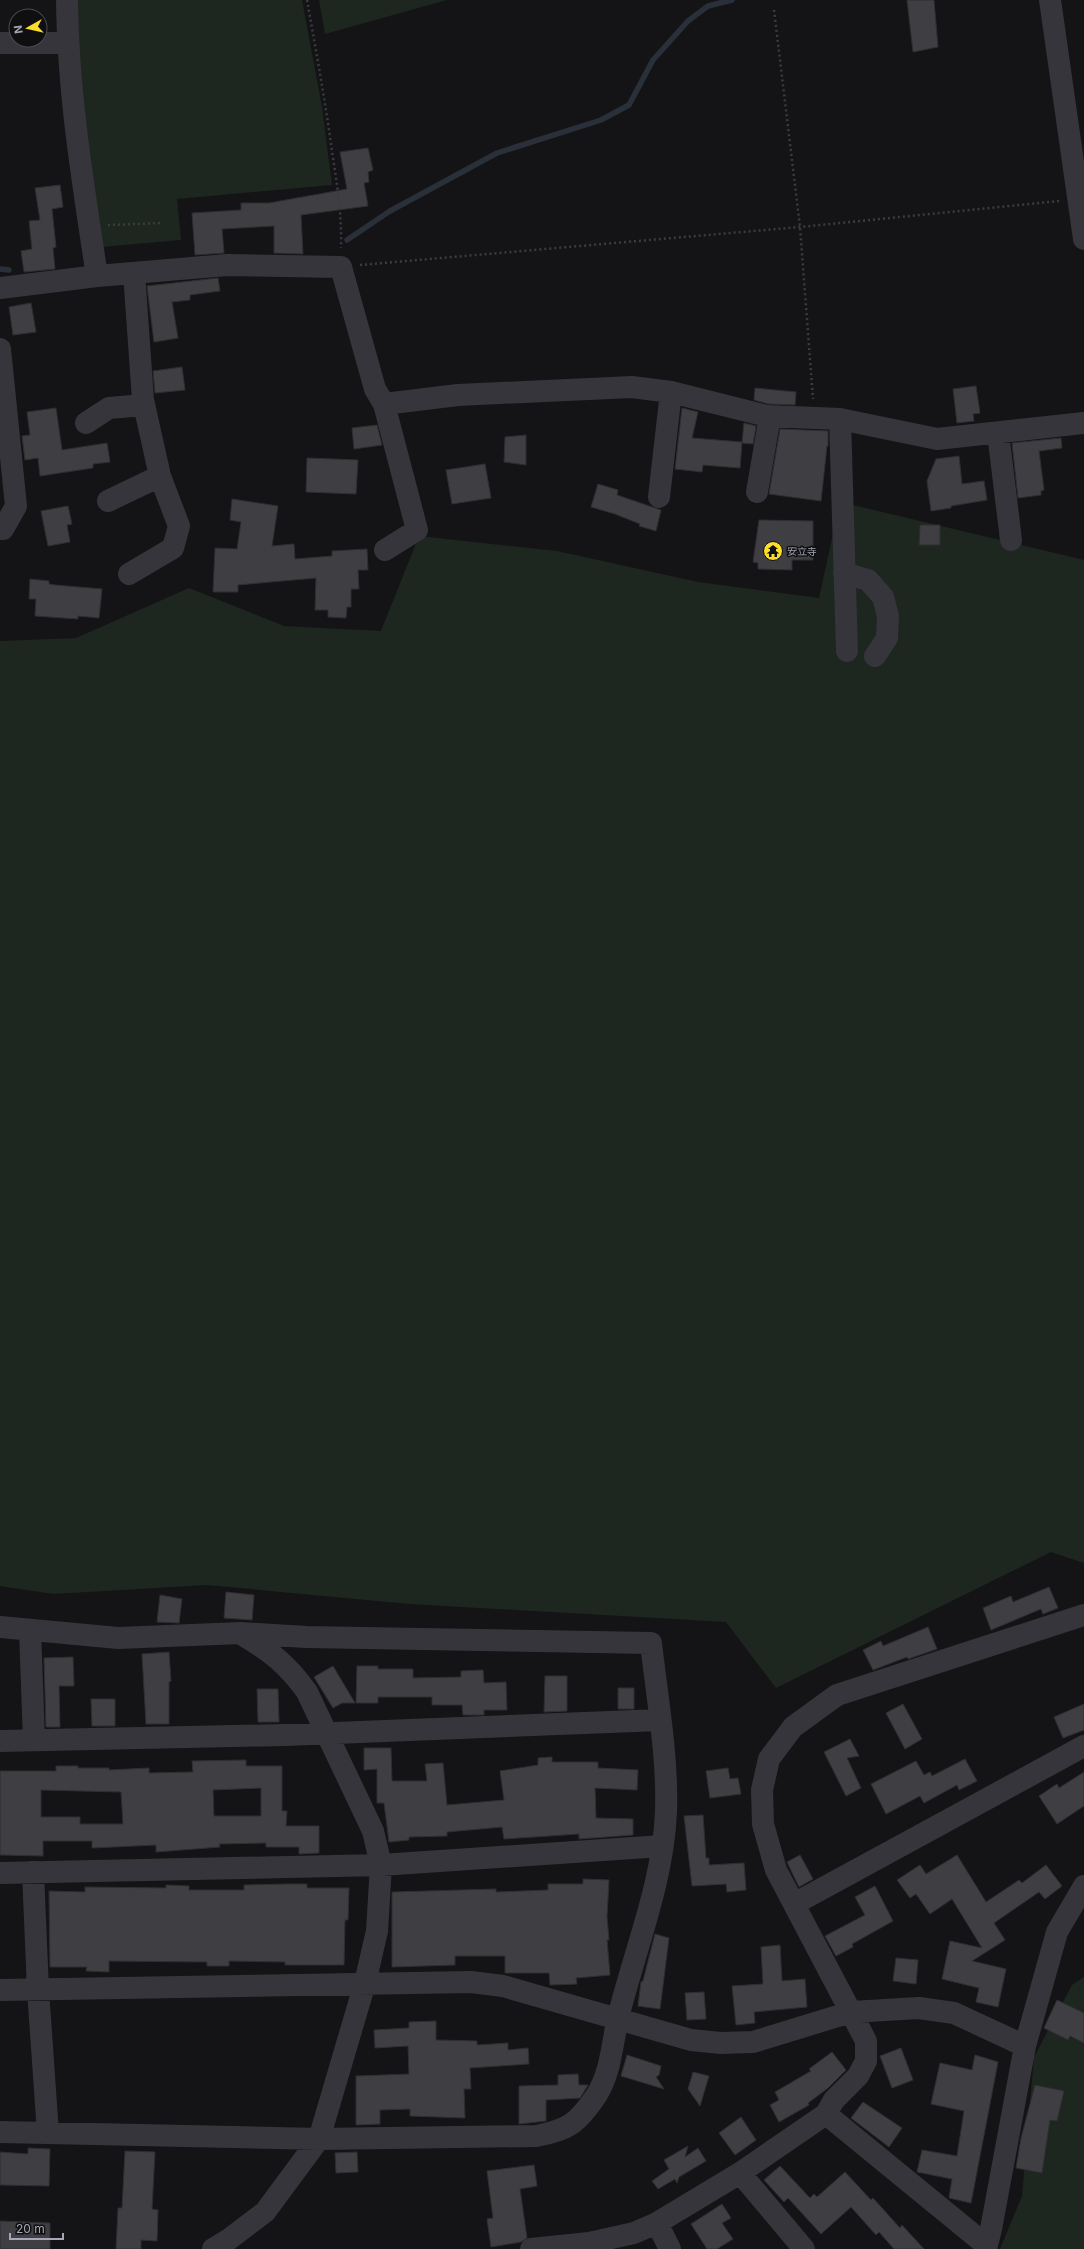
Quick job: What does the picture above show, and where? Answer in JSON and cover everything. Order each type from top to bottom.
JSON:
[{"type":"street","points":[[67,0],[67,43],[78,157],[97,276]]},
{"type":"street","points":[[1050,0],[1084,239]]},
{"type":"street","points":[[0,43],[67,43]]},
{"type":"street","points":[[0,288],[97,276],[227,265],[341,267],[376,389],[384,404],[417,530],[385,550]]},
{"type":"street","points":[[129,574],[173,548],[179,526],[160,476],[144,405],[134,273]]},
{"type":"street","points":[[0,349],[16,506],[3,528],[0,529]]},
{"type":"street","points":[[384,404],[458,395],[632,387],[671,392],[770,416],[840,419],[937,439],[1084,423]]},
{"type":"street","points":[[660,497],[671,392]]},
{"type":"street","points":[[86,424],[109,408],[144,405]]},
{"type":"street","points":[[757,492],[770,416]]},
{"type":"street","points":[[840,419],[847,651]]},
{"type":"street","points":[[998,433],[1011,540]]},
{"type":"street","points":[[108,501],[160,476]]},
{"type":"street","points":[[844,573],[868,580],[884,596],[888,616],[887,638],[874,656]]},
{"type":"street","points":[[530,2249],[570,2247],[634,2233],[657,2223],[740,2173],[826,2114],[834,2100],[858,2076],[866,2061],[866,2042],[776,1870],[763,1824],[762,1790],[769,1759],[793,1727],[837,1695],[1084,1615]]},
{"type":"street","points":[[0,1627],[118,1638],[241,1634],[314,1637],[651,1643],[660,1720],[666,1811],[662,1846],[650,1908],[618,2018],[610,2062],[597,2094],[578,2119],[560,2131],[536,2136],[319,2139],[0,2132]]},
{"type":"street","points":[[30,1630],[34,1740]]},
{"type":"street","points":[[213,2249],[228,2240],[265,2212],[319,2139],[365,1983],[377,1931],[381,1865],[373,1831],[345,1771],[325,1734],[307,1692],[293,1671],[272,1652],[241,1634]]},
{"type":"street","points":[[0,1740],[325,1734],[660,1720]]},
{"type":"street","points":[[794,1904],[1084,1746]]},
{"type":"street","points":[[0,1873],[381,1865],[662,1846]]},
{"type":"street","points":[[33,1872],[38,1990],[48,2133]]},
{"type":"street","points":[[826,2114],[986,2247],[992,2229],[1026,2046],[1057,1932],[1084,1886]]},
{"type":"street","points":[[0,1990],[448,1981],[503,1986],[691,2040],[721,2043],[753,2042],[851,2012],[919,2008],[954,2013],[1026,2046]]},
{"type":"street","points":[[740,2173],[804,2249]]},
{"type":"street","points":[[657,2223],[670,2249]]},
{"type":"path","points":[[307,0],[324,89],[342,220],[341,267],[800,227],[1079,199]]},
{"type":"path","points":[[774,10],[800,227],[814,417]]},
{"type":"path","points":[[89,225],[163,223]]},
{"type":"shaded area","points":[[70,0],[302,0],[322,107],[332,185],[177,199],[181,240],[101,247]]},
{"type":"shaded area","points":[[319,0],[447,0],[325,34]]},
{"type":"shaded area","points":[[840,502],[1084,560],[1084,1563],[1051,1552],[776,1688],[726,1622],[409,1604],[207,1585],[53,1594],[0,1586],[0,641],[76,638],[189,588],[284,626],[381,631],[419,536],[557,551],[698,582],[819,598]]},
{"type":"shaded area","points":[[1084,1977],[1084,2249],[1000,2249],[1022,2196],[1034,2057],[1072,1985]]},
{"type":"building","points":[[907,0],[934,0],[938,47],[913,52]]},
{"type":"building","points":[[368,148],[373,170],[368,172],[369,182],[364,183],[368,206],[301,215],[303,254],[274,253],[274,226],[222,229],[224,253],[195,255],[192,213],[241,210],[241,203],[269,203],[347,189],[340,152]]},
{"type":"building","points":[[60,185],[63,207],[52,209],[56,247],[53,248],[55,269],[24,272],[21,251],[32,249],[29,221],[40,220],[35,188]]},
{"type":"building","points":[[218,278],[220,291],[190,295],[190,300],[172,302],[178,338],[154,342],[147,286]]},
{"type":"building","points":[[31,303],[36,332],[13,335],[9,307]]},
{"type":"building","points":[[182,367],[185,390],[155,393],[153,371]]},
{"type":"building","points":[[976,386],[980,413],[973,414],[974,421],[957,423],[953,389]]},
{"type":"building","points":[[755,388],[796,392],[795,405],[769,404],[754,400]]},
{"type":"building","points":[[56,408],[62,450],[107,443],[110,462],[93,464],[93,468],[40,476],[38,458],[25,460],[22,436],[30,435],[27,412]]},
{"type":"building","points":[[682,408],[698,412],[692,438],[742,442],[740,468],[703,465],[702,472],[675,469]]},
{"type":"building","points":[[744,423],[756,426],[753,444],[742,443]]},
{"type":"building","points":[[377,425],[382,445],[354,449],[352,428]]},
{"type":"building","points":[[780,429],[828,431],[828,446],[821,501],[769,494]]},
{"type":"building","points":[[526,435],[526,465],[504,462],[505,437]]},
{"type":"building","points":[[1061,438],[1062,448],[1039,451],[1044,490],[1041,491],[1041,495],[1018,498],[1012,443]]},
{"type":"building","points":[[959,456],[962,484],[984,481],[987,500],[931,511],[927,481],[936,459]]},
{"type":"building","points":[[307,458],[358,460],[356,494],[306,492]]},
{"type":"building","points":[[485,464],[491,498],[452,504],[446,470]]},
{"type":"building","points":[[598,484],[618,490],[617,495],[661,510],[656,531],[639,526],[640,524],[615,514],[591,507]]},
{"type":"building","points":[[232,499],[278,506],[272,546],[294,544],[295,559],[332,556],[332,551],[367,549],[368,570],[358,570],[359,589],[351,589],[351,607],[347,607],[346,618],[328,617],[328,610],[315,610],[316,578],[238,585],[238,592],[213,592],[215,548],[237,549],[241,522],[230,520]]},
{"type":"building","points":[[68,506],[72,524],[67,525],[70,542],[48,546],[41,511]]},
{"type":"building","name":"安立寺","points":[[759,520],[813,521],[813,560],[792,560],[792,570],[758,569],[758,563],[753,562]]},
{"type":"building","points":[[920,525],[940,525],[940,545],[919,545]]},
{"type":"building","points":[[30,579],[49,581],[49,584],[55,585],[102,589],[99,618],[78,616],[78,619],[35,616],[36,599],[29,599]]},
{"type":"building","points":[[1049,1587],[1058,1608],[1043,1614],[1041,1609],[991,1630],[983,1608],[1011,1596],[1013,1602]]},
{"type":"building","points":[[226,1592],[254,1595],[252,1620],[224,1618]]},
{"type":"building","points":[[160,1595],[182,1599],[179,1623],[157,1622]]},
{"type":"building","points":[[928,1627],[937,1649],[908,1659],[907,1657],[873,1670],[863,1650],[881,1641],[883,1646]]},
{"type":"building","points":[[169,1652],[171,1681],[169,1682],[169,1724],[146,1724],[142,1654]]},
{"type":"building","points":[[73,1657],[74,1686],[59,1686],[60,1727],[46,1727],[44,1658]]},
{"type":"building","points":[[333,1666],[355,1703],[342,1703],[333,1708],[314,1677]]},
{"type":"building","points":[[357,1666],[378,1666],[378,1669],[413,1669],[413,1678],[461,1677],[461,1671],[483,1670],[484,1683],[506,1682],[507,1710],[484,1710],[484,1715],[463,1715],[462,1705],[432,1705],[432,1697],[378,1697],[378,1703],[356,1703]]},
{"type":"building","points":[[545,1676],[567,1676],[567,1711],[544,1712]]},
{"type":"building","points":[[618,1688],[634,1688],[634,1709],[618,1709]]},
{"type":"building","points":[[257,1689],[278,1689],[279,1722],[258,1722]]},
{"type":"building","points":[[91,1699],[115,1699],[115,1726],[92,1726]]},
{"type":"building","points":[[903,1704],[922,1739],[905,1749],[886,1713]]},
{"type":"building","points":[[1084,1704],[1084,1730],[1063,1738],[1054,1717]]},
{"type":"building","points":[[850,1739],[859,1756],[847,1758],[861,1788],[846,1796],[824,1752]]},
{"type":"building","points":[[364,1748],[391,1748],[392,1781],[427,1781],[425,1764],[443,1763],[447,1805],[504,1800],[500,1771],[538,1765],[538,1758],[552,1757],[552,1762],[598,1762],[598,1768],[638,1770],[637,1790],[595,1788],[596,1818],[633,1819],[633,1835],[579,1839],[579,1834],[504,1839],[502,1827],[447,1832],[447,1836],[409,1837],[409,1840],[389,1842],[384,1803],[377,1803],[377,1769],[364,1770]]},
{"type":"building","points":[[965,1759],[977,1781],[959,1790],[957,1785],[924,1803],[920,1796],[886,1814],[871,1784],[916,1761],[924,1775],[930,1772],[932,1776]]},
{"type":"building","points":[[246,1760],[246,1766],[282,1766],[282,1811],[287,1811],[286,1826],[319,1826],[319,1853],[299,1854],[299,1847],[266,1847],[266,1843],[219,1844],[220,1847],[156,1852],[156,1845],[92,1848],[92,1841],[43,1841],[43,1856],[0,1855],[0,1771],[56,1771],[56,1766],[78,1766],[78,1768],[109,1768],[109,1770],[149,1768],[149,1773],[193,1772],[192,1761]],"holes":[[[261,1788],[261,1816],[214,1816],[213,1790]],[[41,1790],[121,1792],[123,1824],[80,1824],[80,1817],[41,1817]]]},
{"type":"building","points":[[728,1768],[730,1779],[738,1778],[741,1794],[710,1798],[706,1771]]},
{"type":"building","points":[[1084,1772],[1084,1806],[1057,1824],[1039,1796],[1057,1784],[1059,1788]]},
{"type":"building","points":[[703,1815],[706,1858],[709,1858],[709,1865],[744,1863],[746,1890],[727,1892],[726,1884],[692,1886],[684,1816]]},
{"type":"building","points":[[800,1855],[813,1879],[799,1887],[787,1862]]},
{"type":"building","points":[[957,1855],[986,1902],[1019,1880],[1022,1883],[1046,1865],[1062,1886],[1045,1899],[1039,1892],[994,1923],[1005,1940],[972,1961],[1006,1969],[998,2007],[976,2002],[979,1988],[942,1979],[950,1941],[982,1948],[952,1899],[930,1914],[916,1894],[910,1898],[897,1880],[920,1865],[926,1874]]},
{"type":"building","points":[[583,1879],[609,1880],[607,1917],[609,1940],[607,1940],[610,1975],[576,1978],[577,1984],[550,1985],[549,1973],[505,1973],[505,1956],[455,1956],[455,1965],[392,1967],[392,1892],[496,1889],[496,1892],[548,1890],[548,1884],[583,1884]]},
{"type":"building","points":[[307,1884],[307,1888],[349,1888],[348,1920],[345,1920],[344,1965],[285,1965],[285,1962],[229,1961],[229,1966],[207,1966],[207,1962],[109,1961],[109,1972],[86,1971],[87,1967],[50,1967],[49,1891],[85,1892],[85,1887],[166,1888],[166,1885],[189,1886],[189,1890],[244,1890],[244,1885]]},
{"type":"building","points":[[875,1886],[893,1921],[852,1944],[853,1947],[836,1956],[825,1936],[865,1915],[855,1897]]},
{"type":"building","points":[[655,1934],[669,1938],[660,2009],[638,2006],[641,1982],[643,1981]]},
{"type":"building","points":[[780,1945],[782,1981],[805,1979],[807,2007],[754,2012],[755,2023],[736,2025],[732,1986],[763,1984],[761,1947]]},
{"type":"building","points":[[896,1958],[918,1960],[916,1984],[893,1981]]},
{"type":"building","points":[[704,1992],[706,2019],[687,2020],[685,1993]]},
{"type":"building","points":[[1057,2000],[1084,2013],[1084,2043],[1070,2036],[1068,2040],[1044,2028]]},
{"type":"building","points":[[436,2021],[436,2040],[477,2041],[477,2045],[508,2043],[508,2050],[528,2048],[529,2064],[470,2068],[471,2089],[464,2089],[465,2118],[410,2116],[410,2109],[380,2110],[380,2124],[356,2125],[356,2076],[409,2074],[408,2046],[375,2048],[374,2030],[409,2028],[409,2022]]},
{"type":"building","points":[[901,2048],[913,2080],[892,2088],[880,2056]]},
{"type":"building","points":[[832,2052],[846,2070],[828,2088],[808,2103],[809,2105],[779,2122],[770,2105],[779,2100],[775,2092],[811,2071],[809,2069]]},
{"type":"building","points":[[627,2055],[661,2066],[659,2075],[656,2077],[664,2089],[621,2076]]},
{"type":"building","points":[[975,2055],[998,2062],[971,2203],[949,2198],[952,2179],[917,2172],[922,2150],[957,2156],[964,2111],[931,2104],[940,2063],[972,2070]]},
{"type":"building","points":[[693,2072],[709,2076],[700,2106],[688,2089]]},
{"type":"building","points":[[578,2074],[579,2085],[588,2085],[580,2098],[546,2100],[546,2121],[519,2124],[519,2086],[558,2085],[558,2075]]},
{"type":"building","points":[[1035,2085],[1064,2091],[1057,2121],[1050,2120],[1042,2173],[1016,2168],[1021,2138]]},
{"type":"building","points":[[863,2102],[902,2128],[889,2147],[851,2118]]},
{"type":"building","points":[[741,2117],[756,2140],[735,2155],[719,2133]]},
{"type":"building","points":[[688,2146],[685,2157],[698,2148],[706,2161],[679,2177],[677,2183],[675,2179],[658,2189],[652,2181],[669,2169],[664,2160]]},
{"type":"building","points":[[28,2148],[50,2149],[49,2186],[0,2185],[0,2152],[28,2154]]},
{"type":"building","points":[[125,2151],[155,2152],[152,2209],[158,2210],[157,2241],[141,2240],[141,2249],[116,2249],[118,2208],[122,2208]]},
{"type":"building","points":[[357,2152],[358,2172],[336,2173],[335,2153]]},
{"type":"building","points":[[534,2165],[537,2186],[520,2189],[527,2238],[521,2242],[491,2247],[487,2219],[493,2218],[487,2171]]},
{"type":"building","points":[[780,2166],[810,2198],[814,2194],[817,2197],[845,2172],[871,2200],[873,2198],[900,2228],[902,2225],[924,2249],[894,2249],[879,2232],[876,2235],[851,2207],[821,2234],[788,2198],[784,2202],[764,2180]]},
{"type":"building","points":[[722,2204],[731,2218],[722,2223],[733,2239],[717,2249],[707,2249],[691,2224]]},
{"type":"building","points":[[0,2221],[50,2223],[50,2249],[0,2249]]},
{"type":"waterway","points":[[347,240],[390,211],[497,153],[601,120],[629,105],[653,60],[688,21],[708,6],[732,0]]},
{"type":"waterway","points":[[0,269],[9,270]]},
{"type":"place","name":"安立寺","points":[[773,551]]}]
